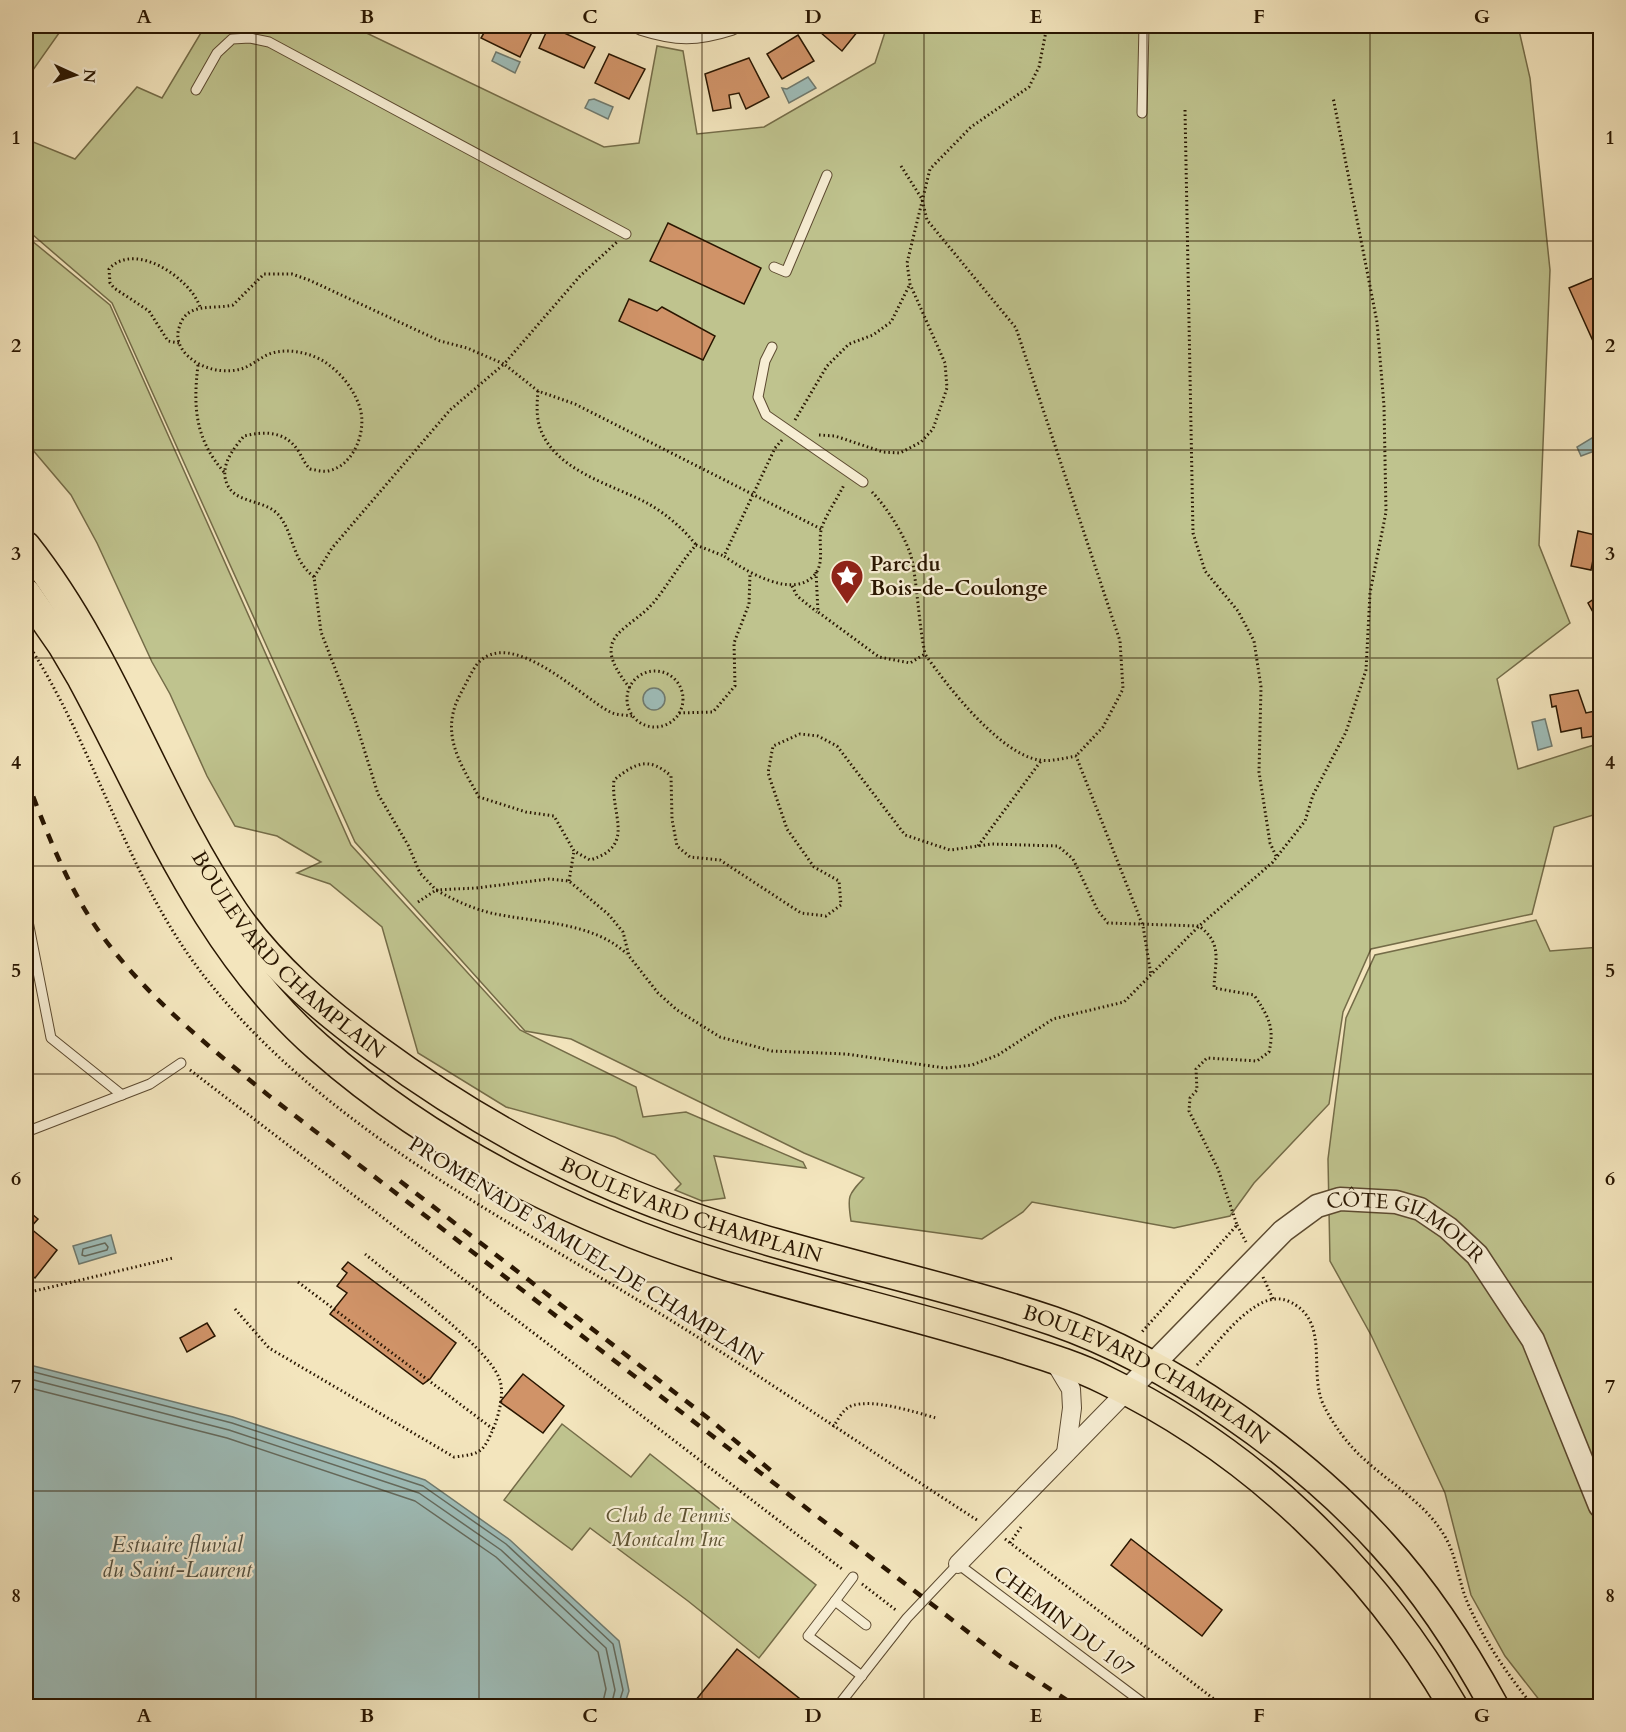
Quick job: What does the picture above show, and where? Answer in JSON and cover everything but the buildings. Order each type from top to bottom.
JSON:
[{"type":"main road","name":"BOULEVARD CHAMPLAIN","points":[[26,546],[64,599],[95,651],[207,867],[236,915],[292,979],[373,1046],[481,1119],[602,1182],[758,1239],[1028,1313],[1112,1345],[1161,1358],[1338,1500],[1382,1543],[1415,1582],[1449,1629],[1494,1707]]},
{"type":"main road","name":"BOULEVARD CHAMPLAIN","points":[[26,593],[77,671],[193,894],[217,933],[242,967],[315,1045],[368,1088],[480,1160],[548,1196],[624,1230],[759,1276],[948,1326],[1053,1359],[1101,1378],[1171,1416],[1288,1500],[1349,1561],[1424,1657],[1452,1707]]},
{"type":"street","points":[[642,26],[671,35],[709,33],[731,26]]},
{"type":"street","name":"CÔTE GILMOUR","points":[[1127,1391],[1283,1231],[1317,1206],[1340,1199],[1396,1202],[1420,1209],[1449,1228],[1477,1255],[1533,1341],[1600,1506]]},
{"type":"street","points":[[1053,1359],[1071,1389],[1072,1408],[1066,1453]]},
{"type":"street","points":[[958,1564],[1127,1391]]},
{"type":"lane","points":[[1142,113],[1144,26]]},
{"type":"lane","points":[[196,90],[217,53],[232,39],[250,38],[269,42],[626,234]]},
{"type":"lane","points":[[774,267],[786,272],[827,175]]},
{"type":"lane","points":[[772,347],[765,361],[758,397],[766,415],[863,482]]},
{"type":"lane","points":[[26,911],[51,1038],[122,1095]]},
{"type":"lane","points":[[26,1132],[150,1084],[181,1063]]},
{"type":"lane","points":[[838,1707],[907,1618],[958,1564]]},
{"type":"lane","name":"CHEMIN DU 107","points":[[958,1564],[1147,1707]]},
{"type":"lane","points":[[853,1577],[808,1636],[862,1676]]},
{"type":"lane","points":[[835,1601],[866,1625]]},
{"type":"path","points":[[808,443],[819,435],[835,436],[883,452],[900,453],[921,442],[933,429],[947,388],[945,363],[910,284],[907,263],[930,169],[972,127],[1029,87],[1039,66],[1047,26]]},
{"type":"path","points":[[821,529],[585,409],[538,391],[504,364],[467,348],[440,341],[292,274],[264,274],[233,305],[200,308],[185,316],[180,324],[179,343],[186,354],[198,364],[233,370],[271,353],[300,352],[315,357],[338,373],[351,388],[360,408],[362,425],[358,444],[340,466],[329,471],[310,469],[297,449],[286,439],[266,432],[244,436],[228,458],[224,472],[227,486],[233,494],[264,504],[280,517],[297,560],[314,577],[321,632],[355,720],[378,794],[408,845],[420,873],[436,890],[458,902],[490,912],[590,933],[619,946],[658,993],[677,1010],[733,1043],[772,1051],[846,1054],[945,1068],[972,1065],[998,1055],[1053,1020],[1124,1002],[1199,926],[1276,858],[1305,821],[1313,795],[1346,732],[1360,697],[1366,670],[1370,593],[1386,512],[1384,406],[1377,322],[1333,97]]},
{"type":"path","points":[[1185,110],[1193,533],[1205,571],[1238,611],[1254,641],[1261,687],[1258,772],[1270,843],[1276,858]]},
{"type":"path","points":[[863,482],[886,505],[913,562],[918,622],[925,654],[942,679],[995,737],[1018,754],[1041,761],[1076,756],[1103,727],[1123,689],[1120,641],[1016,328],[927,220],[922,199],[902,166]]},
{"type":"path","points":[[314,577],[332,548],[450,410],[504,364],[580,276],[626,234]]},
{"type":"path","points":[[179,343],[168,341],[149,311],[114,288],[110,283],[109,269],[114,264],[131,260],[162,267],[183,280],[196,296],[200,308]]},
{"type":"path","points":[[724,556],[775,448],[789,432],[827,366],[849,344],[873,334],[891,322],[910,284]]},
{"type":"path","points":[[198,364],[195,413],[213,459],[224,472]]},
{"type":"path","points":[[538,391],[537,414],[540,429],[576,471],[649,504],[690,536],[696,545],[724,556],[750,574],[792,585],[809,579],[816,572]]},
{"type":"path","points":[[818,612],[816,572],[821,529],[849,474]]},
{"type":"path","points":[[630,688],[617,672],[612,657],[616,638],[625,625],[644,612],[658,598],[682,561],[696,545]]},
{"type":"path","points":[[679,713],[713,712],[735,686],[737,677],[734,643],[749,604],[750,574]]},
{"type":"path","points":[[792,585],[797,596],[879,657],[910,663],[925,654]]},
{"type":"path","name":"PROMENADE SAMUEL-DE CHAMPLAIN","points":[[26,641],[74,726],[124,842],[167,922],[228,1005],[279,1059],[307,1083],[484,1209],[643,1303],[992,1530],[1223,1707]]},
{"type":"path","points":[[632,716],[627,702],[630,688],[634,681],[648,672],[656,671],[671,676],[681,689],[683,697],[679,713],[670,723],[657,727],[644,725],[632,716],[612,713],[544,667],[512,652],[492,655],[478,663],[452,709],[452,734],[459,761],[479,797],[526,812],[554,816],[574,851],[590,860],[603,856],[616,845],[619,816],[612,798],[614,780],[632,765],[661,767],[671,776],[672,819],[677,846],[690,857],[720,860],[801,913],[826,916],[841,905],[839,881],[814,867],[787,829],[768,773],[773,746],[800,734],[818,736],[837,746],[905,835],[950,850],[978,846],[1058,846],[1073,859],[1098,911],[1108,923],[1143,926],[1199,926],[1211,935],[1216,944],[1214,988],[1254,995],[1265,1011],[1274,1033],[1269,1052],[1257,1061],[1207,1058],[1196,1069],[1197,1090],[1190,1098],[1189,1111],[1218,1169],[1237,1225],[1139,1335],[1161,1358],[1197,1365]]},
{"type":"path","points":[[1076,756],[1143,926],[1151,975]]},
{"type":"path","points":[[978,846],[1041,761]]},
{"type":"path","points":[[569,881],[574,851]]},
{"type":"path","points":[[418,902],[436,890],[476,888],[549,879],[569,881],[609,915],[622,932],[629,956]]},
{"type":"path","points":[[181,1063],[907,1618]]},
{"type":"path","points":[[235,1309],[269,1348],[454,1457],[474,1455],[485,1448],[500,1413],[500,1379],[484,1354],[364,1254]]},
{"type":"path","points":[[26,1293],[173,1258]]},
{"type":"path","points":[[298,1282],[493,1429]]},
{"type":"path","points":[[832,1427],[842,1413],[851,1406],[863,1404],[891,1407],[936,1418]]},
{"type":"green space","points":[[26,26],[64,26],[26,80]]},
{"type":"green space","name":"Parc du Bois-de-Coulonge","points":[[205,26],[352,26],[604,147],[639,143],[657,46],[683,51],[697,134],[764,127],[875,63],[887,26],[1518,26],[1530,78],[1550,270],[1539,545],[1570,623],[1497,679],[1518,769],[1600,743],[1600,813],[1554,827],[1532,914],[1371,949],[1343,1012],[1329,1104],[1254,1183],[1230,1216],[1174,1228],[1032,1202],[1023,1212],[982,1239],[851,1221],[850,1196],[864,1178],[804,1153],[571,1039],[525,1031],[355,842],[112,303],[26,229],[26,139],[75,159],[137,87],[162,98]]},
{"type":"green space","points":[[26,236],[110,305],[351,845],[520,1030],[636,1087],[643,1117],[686,1112],[803,1162],[806,1168],[714,1156],[725,1198],[702,1201],[675,1190],[681,1184],[655,1155],[615,1137],[506,1107],[418,1053],[382,927],[330,884],[297,873],[321,862],[277,836],[235,826],[207,776],[97,543],[71,495],[26,442]]},
{"type":"green space","points":[[1536,920],[1550,951],[1600,947],[1600,1706],[1544,1706],[1505,1656],[1471,1595],[1445,1493],[1371,1335],[1330,1261],[1328,1159],[1346,1018],[1375,955]]},
{"type":"green space","name":"Club de Tennis Montcalm Inc","points":[[562,1424],[631,1477],[650,1454],[816,1585],[759,1658],[688,1601],[590,1528],[572,1550],[504,1500]]},
{"type":"water","points":[[496,52],[520,62],[515,73],[492,61]]},
{"type":"water","points":[[808,77],[816,88],[789,103],[782,88],[787,89]]},
{"type":"water","points":[[594,99],[613,107],[608,119],[585,108],[589,100]]},
{"type":"water","points":[[1600,433],[1600,449],[1581,456],[1577,447]]},
{"type":"water","points":[[654,688],[662,691],[665,699],[662,707],[654,710],[646,707],[643,699],[646,691]]},
{"type":"water","points":[[1545,719],[1552,746],[1538,750],[1532,722]]},
{"type":"water","points":[[111,1235],[116,1253],[79,1264],[73,1246]]},
{"type":"water","name":"Estuaire fluvial du Saint-Laurent","points":[[26,1364],[233,1417],[425,1480],[510,1540],[619,1641],[629,1691],[624,1706],[26,1706]]},
{"type":"railway","points":[[26,778],[66,875],[98,930],[135,976],[177,1018],[268,1095],[998,1655],[1076,1706]]},
{"type":"railway","points":[[400,1181],[708,1418],[775,1474]]},
{"type":"place","name":"Parc du Bois-de-Coulonge","points":[[847,605]]}]
